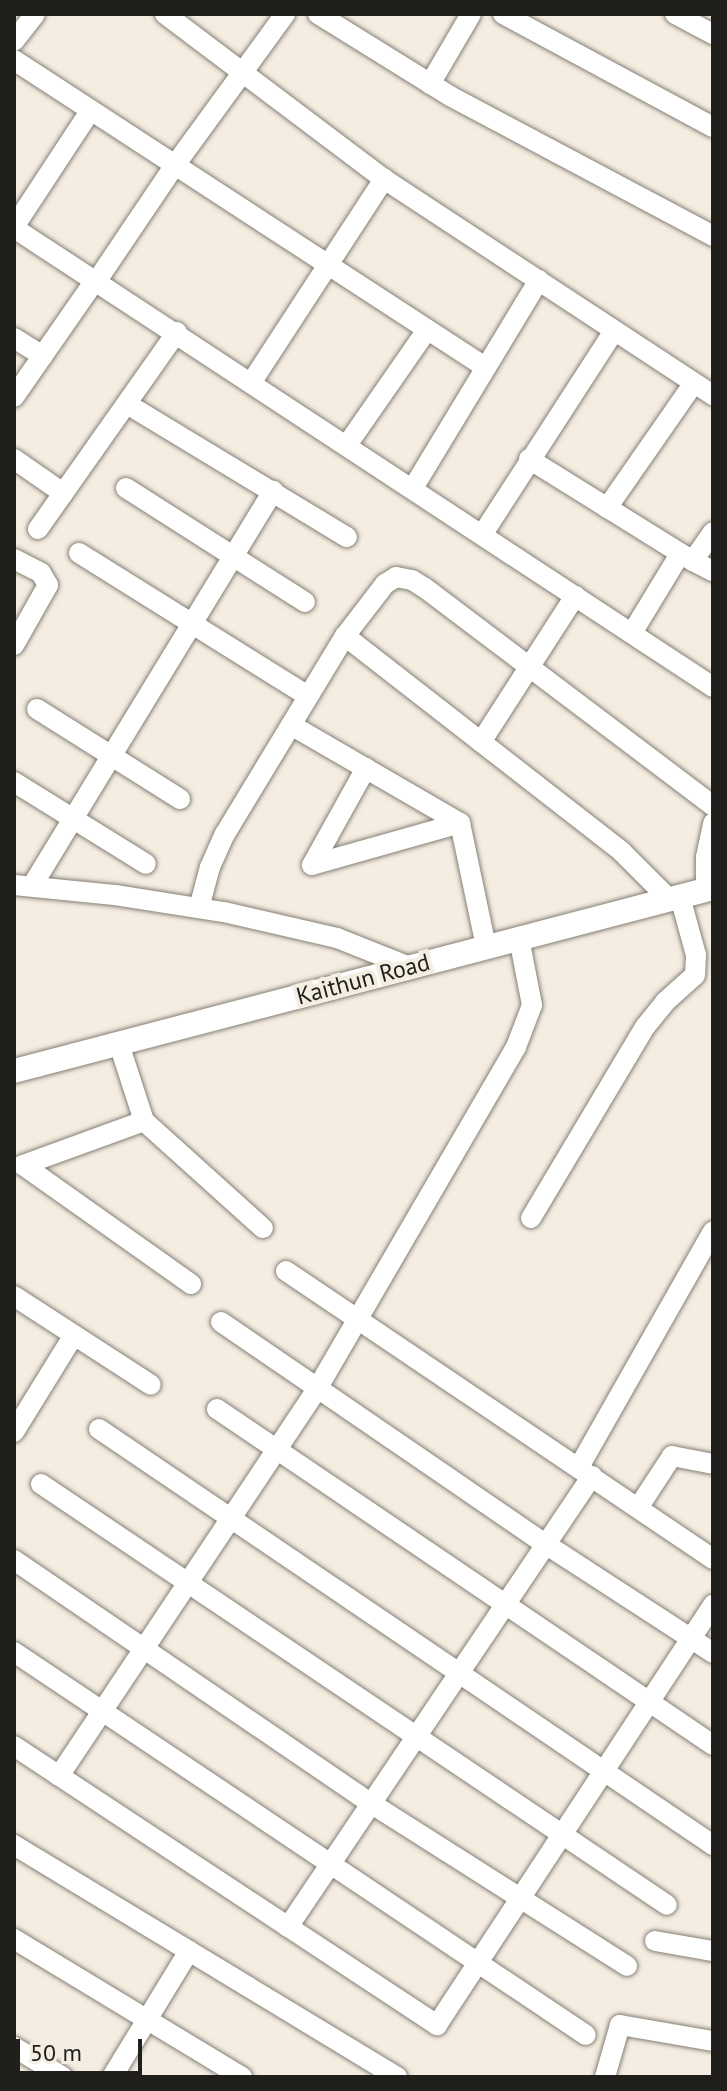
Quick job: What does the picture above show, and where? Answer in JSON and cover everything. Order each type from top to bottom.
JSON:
[{"type":"street","points":[[14,41],[35,14]]},
{"type":"street","points":[[165,14],[384,179],[713,395]]},
{"type":"street","points":[[14,397],[175,165],[285,14]]},
{"type":"street","points":[[318,14],[430,84],[713,236]]},
{"type":"street","points":[[430,84],[471,14]]},
{"type":"street","points":[[503,14],[540,23],[713,127]]},
{"type":"street","points":[[675,14],[713,34]]},
{"type":"street","points":[[14,60],[485,367]]},
{"type":"street","points":[[91,110],[14,227],[713,687]]},
{"type":"street","points":[[251,383],[384,179]]},
{"type":"street","points":[[413,488],[539,280]]},
{"type":"street","points":[[347,445],[427,330]]},
{"type":"street","points":[[482,535],[614,331]]},
{"type":"street","points":[[38,529],[177,332]]},
{"type":"street","points":[[14,338],[43,356]]},
{"type":"street","points":[[607,508],[694,383]]},
{"type":"street","points":[[127,404],[347,537]]},
{"type":"street","points":[[14,459],[63,493]]},
{"type":"street","points":[[529,459],[713,571]]},
{"type":"street","points":[[126,488],[305,602]]},
{"type":"street","points":[[273,491],[73,819],[23,886],[199,908],[345,940],[410,967]]},
{"type":"street","points":[[632,633],[686,557],[713,532]]},
{"type":"street","points":[[79,553],[308,696]]},
{"type":"street","points":[[14,559],[41,573],[48,585],[14,645]]},
{"type":"street","points":[[199,908],[210,867],[225,834],[308,696],[345,636],[385,584],[402,577],[425,588],[713,806]]},
{"type":"street","points":[[481,742],[575,596]]},
{"type":"street","points":[[345,636],[622,852],[674,898],[697,961],[695,975],[665,1002],[645,1027],[531,1218]]},
{"type":"street","points":[[37,709],[180,799]]},
{"type":"street","points":[[291,725],[460,823],[486,946]]},
{"type":"street","points":[[366,768],[312,865],[460,823]]},
{"type":"street","points":[[14,782],[146,864]]},
{"type":"street","points":[[709,888],[713,823]]},
{"type":"street","name":"Kaithun Road","points":[[14,1071],[709,888]]},
{"type":"street","points":[[59,1776],[317,1389],[526,1027],[532,993],[519,938]]},
{"type":"street","points":[[119,1044],[144,1121],[263,1228]]},
{"type":"street","points":[[144,1121],[23,1165],[191,1284]]},
{"type":"street","points":[[288,1927],[547,1545],[713,1231]]},
{"type":"street","points":[[286,1271],[713,1559]]},
{"type":"street","points":[[14,1296],[151,1385]]},
{"type":"street","points":[[221,1322],[547,1545],[713,1653]]},
{"type":"street","points":[[14,1432],[74,1335]]},
{"type":"street","points":[[217,1409],[276,1452],[713,1745]]},
{"type":"street","points":[[99,1429],[713,1845]]},
{"type":"street","points":[[638,1508],[672,1456],[713,1464]]},
{"type":"street","points":[[41,1484],[667,1905]]},
{"type":"street","points":[[14,1560],[372,1804],[627,1966]]},
{"type":"street","points":[[14,1746],[437,2025],[713,1605]]},
{"type":"street","points":[[14,1652],[586,2035]]},
{"type":"street","points":[[14,1845],[189,1951],[373,2071],[397,2077]]},
{"type":"street","points":[[14,1939],[242,2077]]},
{"type":"street","points":[[655,1941],[713,1951]]},
{"type":"street","points":[[112,2077],[189,1951]]},
{"type":"street","points":[[605,2077],[620,2025],[713,2041]]},
{"type":"street","points":[[14,2047],[63,2077]]}]
